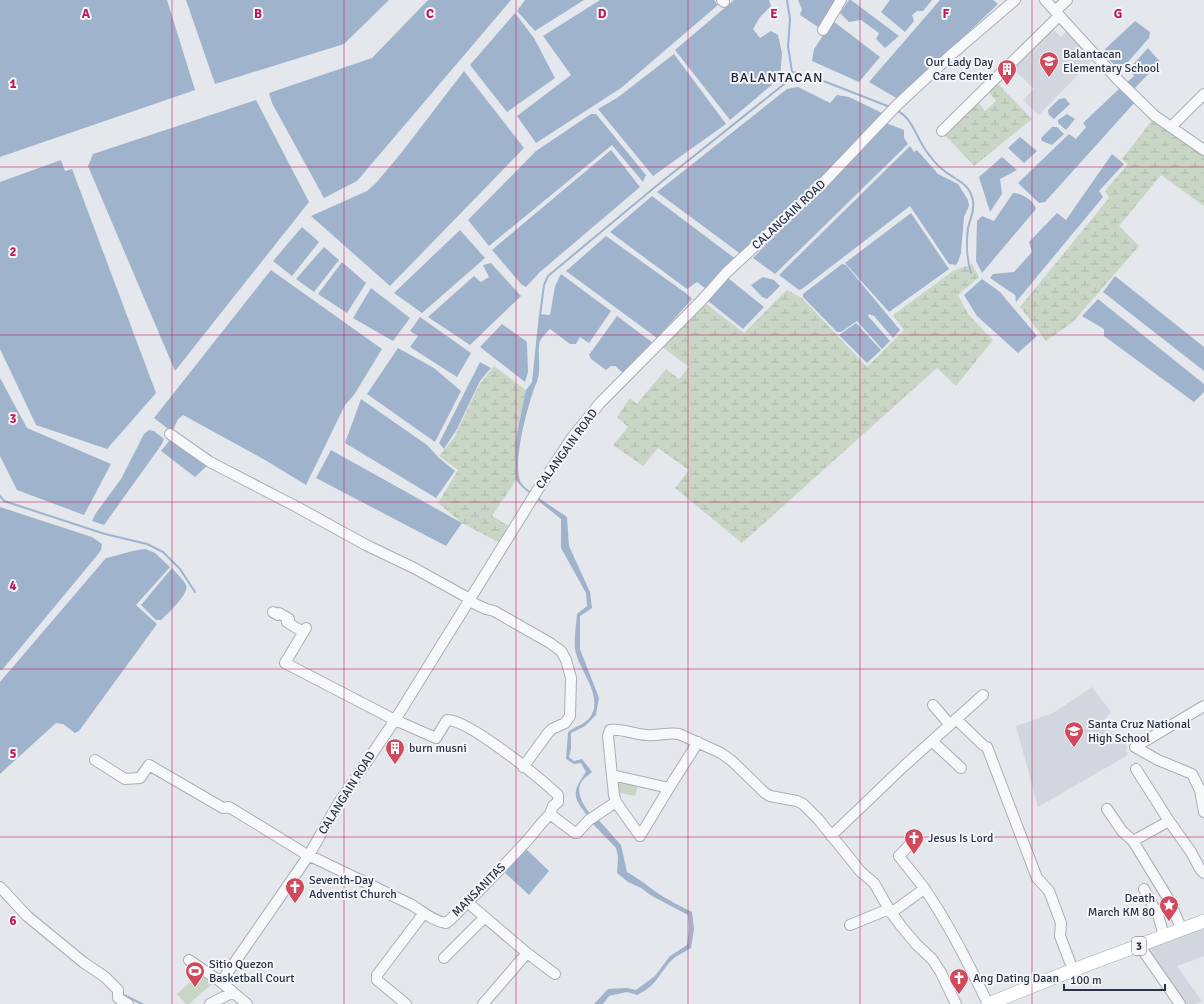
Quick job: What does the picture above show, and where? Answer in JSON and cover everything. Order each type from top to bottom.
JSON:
[{"type":"main road","name":"3","points":[[988,1004],[1004,1001],[1073,970],[1204,921]]},
{"type":"street","points":[[823,30],[841,0]]},
{"type":"street","points":[[1044,0],[1118,80],[1155,116],[1204,150]]},
{"type":"street","points":[[942,131],[1057,13],[1067,0]]},
{"type":"street","name":"CALANGAIN ROAD","points":[[221,982],[309,855],[338,804],[394,720],[571,439],[600,403],[702,300],[726,273],[823,183],[897,105],[1008,2]]},
{"type":"street","points":[[1171,127],[1204,94]]},
{"type":"street","points":[[170,434],[210,462],[366,545],[414,568],[550,643],[561,651],[566,660],[572,678],[570,716],[566,723],[552,729],[548,733],[522,767],[494,744],[476,732],[452,720],[447,720],[436,738],[394,720],[285,663],[305,630],[287,622],[289,619],[279,613],[278,615],[273,612]]},
{"type":"street","points":[[831,836],[983,695]]},
{"type":"street","points":[[933,705],[985,746],[1037,878],[1049,891],[1061,924],[1060,936],[1073,970]]},
{"type":"street","points":[[1204,706],[1135,747],[1158,760],[1192,774],[1202,794],[1204,812]]},
{"type":"street","points":[[698,742],[640,836],[616,802],[608,736],[610,730],[616,729],[646,735],[664,735],[672,733],[679,734],[698,742],[721,753],[732,761],[765,793],[770,796],[797,801],[803,804],[818,819],[861,872],[874,883],[890,911],[916,944],[932,959],[940,971],[956,1004]]},
{"type":"street","points":[[932,741],[960,768]]},
{"type":"street","name":"MANSANITAS","points":[[95,760],[124,779],[140,778],[149,765],[223,808],[229,807],[309,855],[412,905],[441,922],[446,922],[522,847],[535,833],[542,821],[550,814],[553,806],[558,802],[558,795],[522,767]]},
{"type":"street","points":[[1136,769],[1204,873]]},
{"type":"street","points":[[612,775],[669,788]]},
{"type":"street","points":[[550,814],[574,833],[577,833],[592,818],[616,802]]},
{"type":"street","points":[[1107,808],[1122,831],[1133,841],[1169,900],[1182,930]]},
{"type":"street","points":[[1133,841],[1170,821]]},
{"type":"street","points":[[914,840],[899,856],[924,889],[964,955],[988,1004]]},
{"type":"street","points":[[0,887],[27,916],[83,962],[105,977],[128,1004]]},
{"type":"street","points":[[850,924],[890,911],[924,889]]},
{"type":"street","points":[[1144,889],[1158,915],[1164,936]]},
{"type":"street","points":[[1158,915],[1169,900]]},
{"type":"street","points":[[467,902],[527,953],[555,974]]},
{"type":"street","points":[[406,1004],[377,980],[377,975],[424,913]]},
{"type":"street","points":[[444,958],[485,917]]},
{"type":"street","points":[[1139,945],[1180,1004]]},
{"type":"street","points":[[483,1004],[527,953]]},
{"type":"street","points":[[189,960],[221,982],[247,1004]]},
{"type":"street","points":[[210,1004],[233,992]]},
{"type":"shaded area","name":"Balantacan Elementary School","points":[[1052,28],[1061,37],[1068,30],[1094,58],[1039,115],[1023,100],[1034,89],[1011,67]]},
{"type":"shaded area","name":"Santa Cruz National High School","points":[[1092,687],[1111,712],[1101,724],[1127,746],[1126,751],[1128,755],[1038,807],[1016,726],[1053,713]]},
{"type":"shaded area","points":[[1204,927],[1204,956],[1177,966],[1202,1001],[1196,1004],[1184,1004],[1144,950]]},
{"type":"green space","points":[[996,82],[1032,119],[974,166],[943,133],[977,101],[985,111],[996,101],[988,91]]},
{"type":"green space","points":[[1153,119],[1204,154],[1204,206],[1161,175],[1119,226],[1139,246],[1073,322],[1046,341],[1020,307],[1109,198],[1105,191],[1128,164],[1122,159]]},
{"type":"green space","points":[[972,264],[979,277],[958,295],[968,314],[993,340],[956,386],[937,368],[742,543],[675,488],[689,470],[658,448],[643,466],[613,445],[628,427],[617,417],[630,398],[637,404],[666,369],[679,379],[689,367],[661,346],[705,303],[744,333],[787,290],[802,298],[867,367],[904,330],[893,315],[953,271]]},
{"type":"green space","points":[[494,366],[526,390],[515,443],[516,480],[492,516],[512,528],[502,544],[462,523],[438,503],[458,470],[439,456],[454,438],[479,385]]},
{"type":"green space","points":[[614,776],[639,782],[635,796],[616,792]]},
{"type":"green space","name":"Sitio Quezon Basketball Court","points":[[202,971],[213,983],[189,1004],[186,1004],[177,994]]},
{"type":"water","points":[[0,0],[167,0],[195,90],[0,157]]},
{"type":"water","points":[[186,0],[389,0],[344,44],[215,84]]},
{"type":"water","points":[[428,0],[511,0],[357,181],[324,198],[272,103],[269,93],[372,58]]},
{"type":"water","points":[[525,0],[584,0],[535,31],[517,11]]},
{"type":"water","points":[[600,0],[714,0],[718,5],[621,88],[536,143],[517,116],[571,75],[543,36]]},
{"type":"water","points":[[734,0],[769,0],[771,6],[760,17],[753,29],[760,38],[771,31],[778,35],[782,53],[780,78],[730,120],[675,50]]},
{"type":"water","points":[[798,0],[836,0],[818,27],[800,15],[802,9]]},
{"type":"water","points":[[849,0],[899,36],[885,48],[876,39],[879,33],[861,20],[849,22],[840,13]]},
{"type":"water","points":[[890,0],[932,0],[923,11],[917,11],[912,15],[914,21],[905,32],[881,12]]},
{"type":"water","points":[[940,0],[993,0],[998,4],[898,99],[869,82]]},
{"type":"water","points":[[515,13],[534,38],[555,78],[507,112],[470,65]]},
{"type":"water","points":[[833,21],[880,57],[859,82],[812,61],[814,49]]},
{"type":"water","points":[[1135,21],[1150,32],[1149,38],[1120,71],[1102,52]]},
{"type":"water","points":[[1148,48],[1160,62],[1132,91],[1125,84],[1134,76],[1129,69]]},
{"type":"water","points":[[674,54],[726,124],[653,176],[598,109],[617,98]]},
{"type":"water","points":[[464,71],[524,148],[390,286],[311,216],[367,191],[376,183],[402,152]]},
{"type":"water","points":[[798,87],[830,103],[837,95],[849,97],[882,113],[882,116],[742,255],[657,192],[787,89]]},
{"type":"water","points":[[1120,88],[1135,102],[1045,202],[1039,203],[1018,183],[1069,134],[1076,139],[1086,127],[1083,123]]},
{"type":"water","points":[[1065,98],[1070,104],[1054,119],[1049,115],[1048,110],[1059,99]]},
{"type":"water","points":[[256,100],[309,202],[175,371],[88,166],[93,154]]},
{"type":"water","points":[[591,114],[596,114],[646,175],[643,182],[612,145],[489,246],[468,220],[536,151]]},
{"type":"water","points":[[1067,114],[1075,119],[1066,130],[1058,123],[1058,120]]},
{"type":"water","points":[[886,123],[904,130],[904,138],[908,144],[775,274],[753,258]]},
{"type":"water","points":[[1052,127],[1057,127],[1064,134],[1052,145],[1042,141],[1041,138]]},
{"type":"water","points":[[1020,137],[1037,151],[1024,163],[1008,148]]},
{"type":"water","points":[[910,146],[914,152],[917,150],[938,174],[958,184],[968,200],[969,206],[964,217],[961,253],[956,265],[949,264],[910,206],[802,289],[799,290],[779,275]]},
{"type":"water","points":[[611,150],[640,187],[540,272],[526,287],[521,284],[492,250]]},
{"type":"water","points":[[1112,154],[1124,164],[1099,191],[1103,197],[1016,302],[1015,295],[990,278],[993,274],[1014,272],[1032,252],[1029,242],[1057,213],[1066,220]]},
{"type":"water","points":[[1002,157],[1017,170],[1000,179],[1002,194],[990,212],[979,177]]},
{"type":"water","points":[[61,160],[65,171],[72,169],[156,393],[107,449],[36,425],[0,349],[0,182]]},
{"type":"water","points":[[1013,193],[1020,194],[1027,198],[1036,209],[982,273],[976,261],[977,221],[982,216],[994,221]]},
{"type":"water","points":[[652,196],[737,260],[706,289],[697,282],[687,289],[610,232]]},
{"type":"water","points":[[911,213],[949,269],[889,312],[845,263]]},
{"type":"water","points":[[302,227],[319,242],[292,276],[273,261]]},
{"type":"water","points":[[460,230],[485,258],[422,313],[394,293]]},
{"type":"water","points":[[606,236],[692,299],[657,338],[566,271]]},
{"type":"water","points":[[324,247],[339,260],[314,292],[296,279]]},
{"type":"water","points":[[342,262],[366,283],[347,313],[318,294]]},
{"type":"water","points":[[491,263],[521,296],[470,345],[428,317],[474,276],[481,282],[489,277],[483,265]]},
{"type":"water","points":[[842,264],[846,265],[900,330],[893,338],[874,316],[869,314],[868,316],[890,341],[882,349],[857,321],[841,332],[837,332],[803,297],[803,294]]},
{"type":"water","points":[[271,270],[382,349],[354,395],[345,405],[306,485],[265,460],[183,415],[178,419],[172,432],[154,418]]},
{"type":"water","points":[[561,274],[611,311],[589,343],[580,337],[576,344],[570,344],[550,329],[540,341],[539,374],[529,403],[521,439],[518,465],[521,483],[535,495],[533,496],[516,480],[515,443],[526,390],[532,382],[539,314],[550,315],[555,286]]},
{"type":"water","points":[[1115,276],[1204,347],[1204,371],[1103,292]]},
{"type":"water","points":[[763,277],[774,280],[780,286],[767,299],[762,297],[751,285]]},
{"type":"water","points":[[728,278],[764,307],[743,329],[707,300]]},
{"type":"water","points":[[982,279],[1000,292],[1037,336],[1018,353],[977,316],[964,295]]},
{"type":"water","points":[[371,288],[410,318],[393,341],[353,318]]},
{"type":"water","points":[[1098,299],[1204,384],[1204,392],[1194,402],[1104,336],[1104,329],[1082,316]]},
{"type":"water","points":[[617,316],[653,343],[624,374],[615,366],[611,366],[606,370],[591,359],[589,355]]},
{"type":"water","points":[[420,317],[471,353],[457,377],[410,347],[418,336],[410,331]]},
{"type":"water","points":[[856,323],[881,350],[867,363],[839,335]]},
{"type":"water","points":[[502,324],[527,343],[528,372],[525,382],[480,347]]},
{"type":"water","points":[[398,348],[434,368],[461,391],[435,442],[367,394]]},
{"type":"water","points":[[480,362],[491,368],[480,381],[457,429],[444,449],[439,443]]},
{"type":"water","points":[[0,378],[27,428],[111,464],[84,515],[17,490],[0,456]]},
{"type":"water","points":[[361,399],[427,445],[439,458],[455,471],[436,498],[345,443]]},
{"type":"water","points":[[149,430],[154,431],[164,439],[162,444],[104,525],[92,521],[96,513],[121,479],[144,434]]},
{"type":"water","points":[[169,441],[172,441],[209,464],[195,477],[161,451]]},
{"type":"water","points":[[331,450],[462,523],[446,546],[316,478]]},
{"type":"water","points":[[536,496],[567,517],[569,546],[590,592],[592,608],[580,616],[580,649],[599,698],[596,715],[585,726],[571,733],[571,749],[569,757],[574,761],[582,759],[592,772],[582,781],[579,790],[581,800],[592,816],[589,818],[576,796],[578,786],[586,772],[581,763],[574,764],[566,759],[568,732],[590,717],[594,706],[592,689],[580,665],[575,649],[577,614],[587,606],[586,593],[561,548],[561,519],[535,498]]},
{"type":"water","points":[[0,507],[92,537],[102,544],[101,550],[95,558],[2,670],[0,670]]},
{"type":"water","points":[[146,549],[155,553],[170,567],[136,605],[157,624],[79,731],[75,733],[63,724],[56,723],[0,774],[0,682],[106,558],[131,551]]},
{"type":"water","points":[[172,568],[185,583],[185,593],[161,620],[156,620],[141,605]]},
{"type":"water","points":[[596,817],[621,845],[627,872],[664,897],[692,912],[694,929],[691,948],[672,960],[654,983],[637,995],[627,992],[609,996],[603,1004],[594,1004],[608,989],[627,988],[636,990],[655,976],[670,956],[687,945],[689,928],[688,915],[628,882],[617,873],[618,857],[616,848],[590,821]]},
{"type":"water","points":[[524,847],[549,871],[529,895],[502,870]]},
{"type":"waterway","points":[[540,316],[544,285],[548,276],[655,187],[798,73],[792,72],[788,46],[790,19],[787,0]]},
{"type":"waterway","points":[[798,73],[826,82],[890,107]]},
{"type":"waterway","points":[[896,110],[911,124],[926,150],[940,168],[965,185],[969,190],[973,201],[972,215],[968,228],[967,245],[971,273]]},
{"type":"waterway","points":[[0,496],[4,501],[105,534],[147,544],[163,552],[180,569],[195,592]]},
{"type":"waterway","points":[[122,994],[142,1004]]},
{"type":"place","name":"Balantacan Elementary School","points":[[1049,78]]},
{"type":"place","name":"Our Lady Day Care Center","points":[[1007,86]]},
{"type":"place","name":"Santa Cruz National High School","points":[[1074,748]]},
{"type":"place","name":"burn musni","points":[[395,765]]},
{"type":"place","name":"Jesus Is Lord","points":[[914,855]]},
{"type":"place","name":"Seventh-Day Adventist Church","points":[[295,904]]},
{"type":"place","name":"Death March KM 80","points":[[1169,922]]},
{"type":"place","name":"Sitio Quezon Basketball Court","points":[[195,988]]},
{"type":"place","name":"Ang Dating Daan","points":[[959,995]]},
{"type":"district","name":"BALANTACAN","points":[[777,77]]}]
